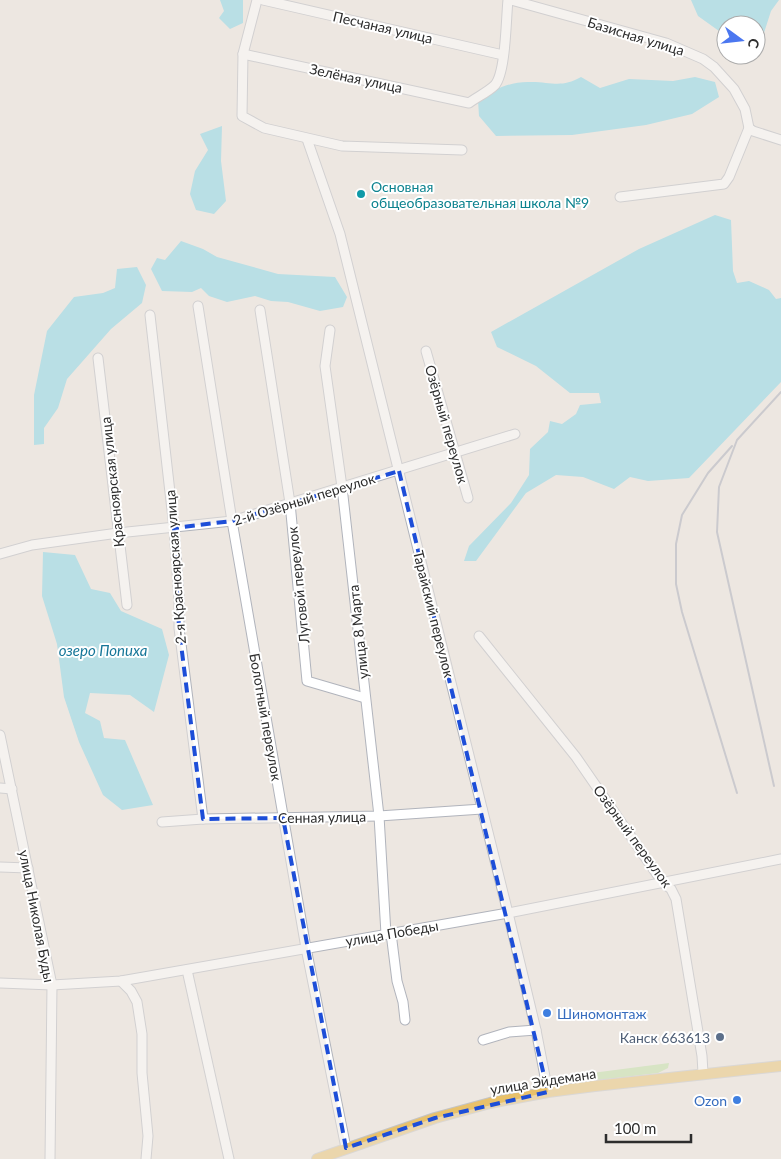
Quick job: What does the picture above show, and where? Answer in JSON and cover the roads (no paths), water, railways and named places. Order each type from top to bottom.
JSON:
[{"type":"main road","name":"улица Эйдемана","points":[[317,1159],[435,1118],[490,1103],[548,1092],[703,1073],[781,1066]]},
{"type":"street","points":[[257,0],[243,54],[242,116],[264,128],[342,146],[462,150]]},
{"type":"street","name":"Песчаная улица","points":[[263,0],[503,55]]},
{"type":"street","points":[[503,55],[509,0]]},
{"type":"street","name":"Базисная улица","points":[[509,0],[666,43],[704,59],[714,67],[734,90],[745,109],[749,128]]},
{"type":"street","name":"Зелёная улица","points":[[243,54],[469,103],[499,79],[503,55]]},
{"type":"street","points":[[620,198],[724,184],[729,177],[749,128],[781,140]]},
{"type":"street","name":"Тарайский переулок","points":[[307,139],[340,234],[508,913],[536,1030],[548,1092]]},
{"type":"street","name":"Болотный переулок","points":[[198,306],[232,521],[306,948],[346,1148]]},
{"type":"street","name":"Луговой переулок","points":[[260,310],[290,503],[307,681],[365,698]]},
{"type":"street","name":"2-я Красноярская улица","points":[[150,315],[174,528],[179,628],[204,819]]},
{"type":"street","name":"улица 8 Марта","points":[[330,330],[325,366],[342,487],[379,816],[389,934],[405,1020]]},
{"type":"street","name":"Озёрный переулок","points":[[426,351],[468,498]]},
{"type":"street","name":"Красноярская улица","points":[[98,358],[126,605]]},
{"type":"street","name":"2-й Озёрный переулок","points":[[0,554],[32,545],[118,533],[232,521],[515,434]]},
{"type":"street","name":"Озёрный переулок","points":[[479,636],[576,757],[676,899],[702,1056],[703,1073]]},
{"type":"street","name":"улица Николая Буды","points":[[0,735],[52,985],[50,1159]]},
{"type":"street","points":[[0,788],[12,789]]},
{"type":"street","name":"Сенная улица","points":[[162,822],[204,819],[379,816],[482,809]]},
{"type":"street","name":"улица Победы","points":[[0,983],[52,985],[121,980],[187,970],[508,913],[781,859]]},
{"type":"street","points":[[0,868],[28,868]]},
{"type":"street","points":[[187,970],[229,1159]]},
{"type":"street","points":[[121,980],[131,990],[137,1002],[142,1034],[142,1073],[148,1136],[146,1159]]},
{"type":"street","points":[[483,1040],[509,1032],[536,1030]]},
{"type":"water","points":[[220,0],[243,0],[243,23],[230,29],[219,18],[224,11]]},
{"type":"water","points":[[691,0],[779,0],[771,11],[766,27],[766,15],[716,15],[716,29],[698,16]]},
{"type":"water","points":[[581,77],[600,88],[629,79],[673,81],[695,77],[715,82],[719,97],[692,114],[646,125],[572,135],[496,136],[479,116],[478,100],[502,87],[521,82],[561,84]]},
{"type":"water","points":[[222,126],[221,161],[226,201],[214,214],[196,210],[190,194],[195,171],[208,150],[200,134]]},
{"type":"water","points":[[715,215],[731,220],[733,271],[737,283],[749,281],[769,290],[776,299],[781,298],[781,382],[689,478],[648,481],[630,477],[614,489],[583,477],[556,475],[526,493],[476,561],[464,561],[469,546],[511,503],[529,475],[530,449],[548,432],[550,421],[562,424],[576,414],[580,405],[601,403],[599,393],[570,393],[536,366],[497,347],[491,332],[639,249]]},
{"type":"water","points":[[181,241],[203,249],[217,257],[278,274],[335,277],[347,297],[343,307],[320,311],[288,302],[271,301],[255,296],[227,302],[209,296],[201,288],[192,292],[162,291],[151,269],[157,258],[165,260]]},
{"type":"water","points":[[137,267],[146,285],[142,303],[111,329],[67,379],[58,408],[44,428],[44,444],[34,445],[34,395],[47,331],[74,297],[103,293],[115,288],[117,269]]},
{"type":"water","name":"озеро Попиха","points":[[43,552],[75,555],[91,589],[110,593],[121,611],[162,629],[169,655],[154,712],[130,695],[90,693],[85,713],[100,721],[104,738],[125,740],[153,805],[122,810],[103,795],[79,742],[64,697],[57,644],[42,596]]},
{"type":"railway","points":[[774,786],[717,532],[719,487],[737,440],[781,392]]},
{"type":"railway","points":[[732,446],[708,473],[682,515],[676,544],[676,584],[682,612],[737,793]]},
{"type":"place","name":"Основная общеобразовательная школа №9","points":[[361,194]]},
{"type":"place","name":"Шиномонтаж","points":[[547,1013]]},
{"type":"place","name":"Канск 663613","points":[[720,1037]]},
{"type":"place","name":"Ozon","points":[[737,1100]]}]
